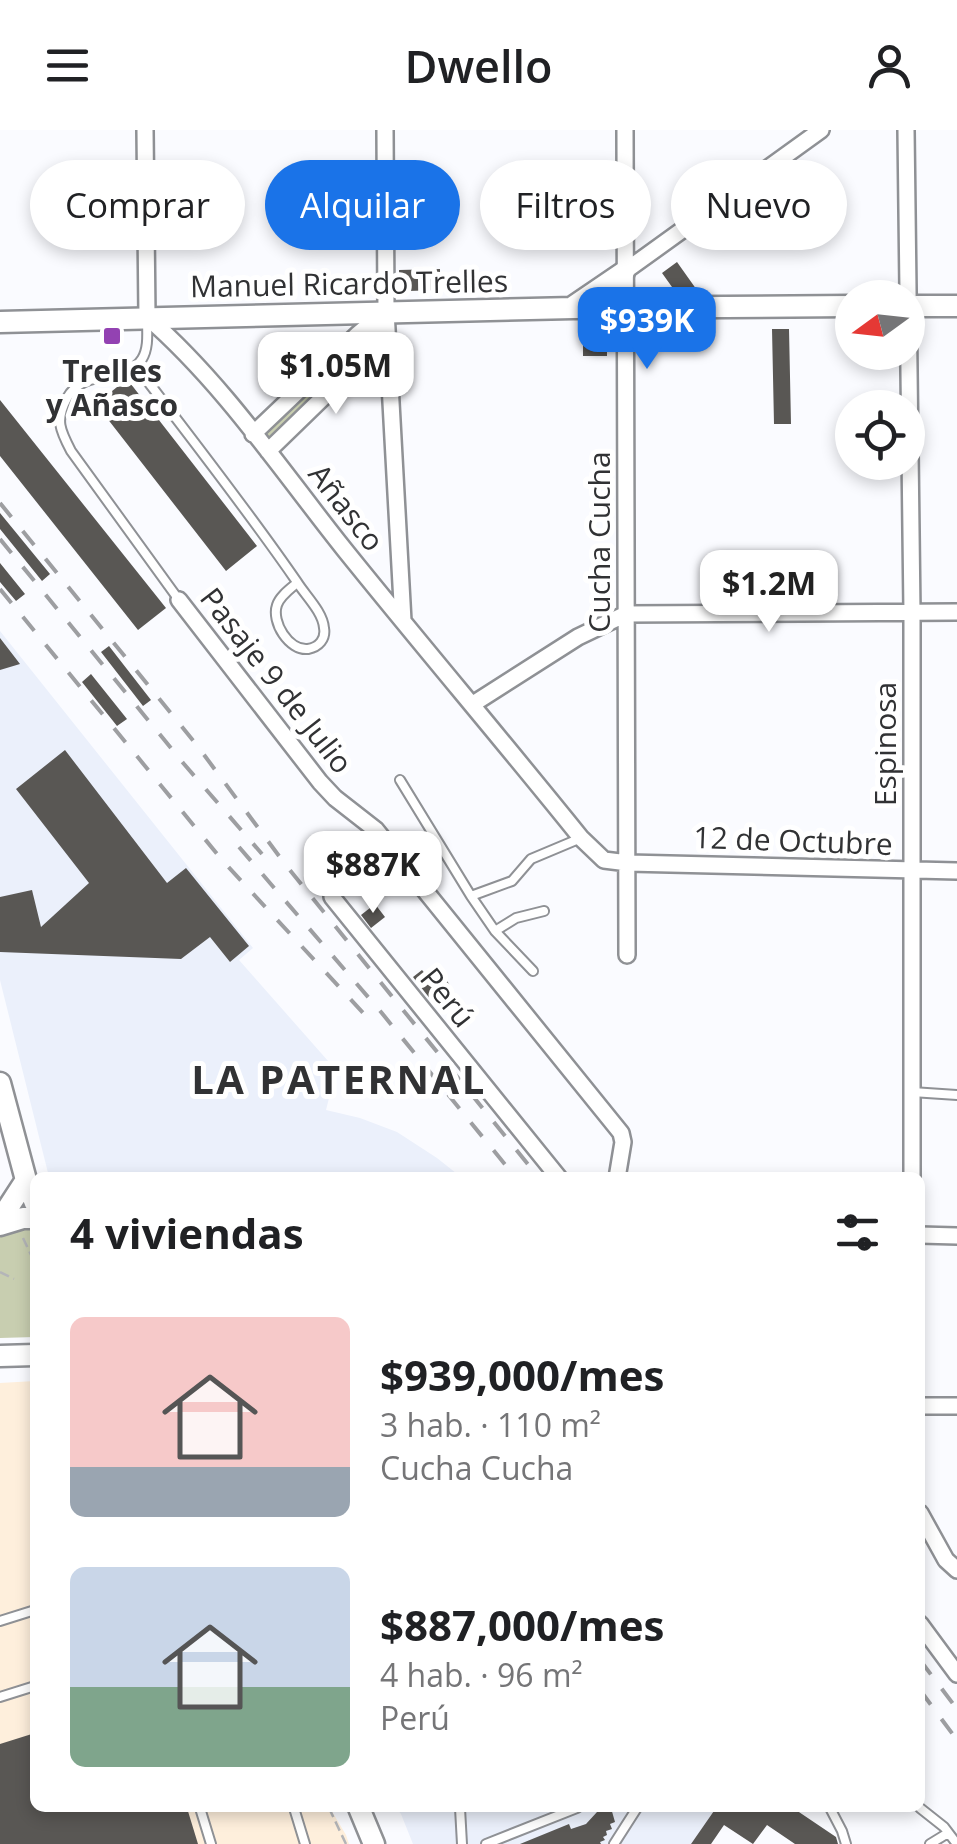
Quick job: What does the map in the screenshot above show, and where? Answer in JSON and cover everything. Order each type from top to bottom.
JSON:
[{"type":"main road","points":[[573,308],[624,272]]},
{"type":"main road","name":"Manuel Ricardo Trelles","points":[[0,322],[386,311],[835,306]]},
{"type":"main road","points":[[925,306],[957,306]]},
{"type":"main road","points":[[0,1083],[30,1190]]},
{"type":"main road","points":[[0,1222],[26,1180]]},
{"type":"main road","points":[[0,1222],[30,1218]]},
{"type":"main road","points":[[0,1356],[30,1355]]},
{"type":"main road","points":[[361,1812],[374,1844]]},
{"type":"street","points":[[145,130],[147,317]]},
{"type":"street","points":[[385,130],[386,311],[403,620]]},
{"type":"street","name":"Cucha Cucha","points":[[625,130],[627,954]]},
{"type":"street","points":[[624,272],[820,130]]},
{"type":"street","name":"Espinosa","points":[[906,130],[908,280]]},
{"type":"street","points":[[253,434],[386,311]]},
{"type":"street","points":[[268,451],[371,351],[386,311]]},
{"type":"street","name":"Añasco","points":[[147,317],[179,345],[268,451],[580,838],[604,860],[628,863]]},
{"type":"street","name":"Espinosa","points":[[909,370],[912,1172]]},
{"type":"street","name":"Pasaje 9 de Julio","points":[[179,600],[320,782],[376,830],[620,1133],[617,1172]]},
{"type":"street","points":[[473,704],[578,637],[626,614],[957,612]]},
{"type":"street","name":"12 de Octubre","points":[[628,863],[957,871]]},
{"type":"street","name":"Perú","points":[[332,897],[554,1172]]},
{"type":"street","points":[[925,1235],[957,1236]]},
{"type":"street","points":[[925,1406],[957,1406]]},
{"type":"street","points":[[927,1542],[957,1570]]},
{"type":"street","points":[[925,1631],[957,1674]]},
{"type":"lane","points":[[147,317],[145,356],[136,366],[297,583],[321,618],[324,639],[318,646],[305,650],[295,647],[280,629],[275,612],[278,600],[297,583]]},
{"type":"lane","name":"Pasaje 9 de Julio","points":[[136,366],[82,382],[70,392],[60,411],[60,430],[70,451],[179,600]]},
{"type":"lane","points":[[400,780],[495,932],[533,971]]},
{"type":"lane","points":[[472,896],[512,882],[531,859],[580,838]]},
{"type":"lane","points":[[495,932],[516,918],[544,911]]},
{"type":"lane","points":[[912,1092],[957,1094]]},
{"type":"lane","points":[[0,1621],[30,1612]]},
{"type":"lane","points":[[0,1697],[30,1688]]},
{"type":"lane","points":[[201,1812],[211,1844]]},
{"type":"lane","points":[[295,1812],[306,1844]]},
{"type":"lane","points":[[460,1812],[462,1844]]},
{"type":"lane","points":[[486,1844],[567,1812]]},
{"type":"lane","points":[[614,1844],[634,1812]]},
{"type":"lane","points":[[832,1812],[846,1844]]},
{"type":"lane","points":[[924,1812],[957,1844]]},
{"type":"lane","points":[[930,1844],[948,1833]]},
{"type":"path","points":[[0,1272],[14,1279]]},
{"type":"path","points":[[330,1812],[346,1844]]},
{"type":"shaded area","points":[[0,631],[253,948],[239,960],[336,1070],[326,1110],[397,1132],[455,1172],[48,1172],[0,980]]},
{"type":"shaded area","points":[[30,1381],[30,1812],[332,1812],[349,1844],[0,1844],[0,1383]]},
{"type":"shaded area","points":[[713,1812],[691,1844],[413,1844],[401,1814]]},
{"type":"green space","points":[[353,344],[363,353],[268,451],[253,434]]},
{"type":"green space","points":[[28,1226],[30,1229],[30,1337],[0,1338],[3,1232]]},
{"type":"building","points":[[677,262],[699,293],[677,294],[662,273]]},
{"type":"building","points":[[440,269],[440,290],[408,291],[399,282],[399,270]]},
{"type":"building","points":[[772,329],[789,329],[791,424],[774,424]]},
{"type":"building","points":[[583,331],[602,331],[607,335],[607,356],[583,356]]},
{"type":"building","points":[[127,379],[257,546],[226,571],[96,404]]},
{"type":"building","points":[[0,400],[166,608],[138,630],[0,456]]},
{"type":"building","points":[[0,513],[50,574],[42,581],[0,529]]},
{"type":"building","points":[[0,563],[25,594],[16,601],[0,582]]},
{"type":"building","points":[[0,638],[20,664],[0,670]]},
{"type":"building","points":[[109,646],[151,700],[143,706],[101,652]]},
{"type":"building","points":[[91,674],[127,719],[117,726],[82,682]]},
{"type":"building","points":[[65,750],[167,883],[186,868],[249,946],[230,962],[210,937],[181,959],[0,952],[0,897],[32,890],[41,927],[89,883],[16,789]]},
{"type":"building","points":[[375,904],[385,917],[371,928],[361,915]]},
{"type":"building","points":[[437,968],[450,985],[431,1000],[413,977],[422,970],[427,976]]},
{"type":"building","points":[[30,1735],[30,1812],[188,1812],[198,1844],[0,1844],[0,1744]]},
{"type":"building","points":[[597,1812],[612,1812],[615,1822],[610,1824],[612,1829],[606,1831],[601,1844],[520,1844],[569,1824],[571,1829],[586,1824]]},
{"type":"building","points":[[713,1812],[799,1812],[836,1837],[838,1844],[795,1844],[767,1825],[753,1844],[724,1825],[711,1844],[691,1844]]},
{"type":"railway","points":[[0,503],[534,1172]]},
{"type":"railway","points":[[0,539],[262,854]]},
{"type":"railway","points":[[0,589],[222,860],[365,1015]]},
{"type":"railway","points":[[239,847],[511,1172]]},
{"type":"railway","points":[[925,1667],[957,1709]]},
{"type":"railway","points":[[925,1697],[957,1740]]},
{"type":"place","name":"Trelles y Añasco","points":[[112,336]]},
{"type":"district","name":"LA PATERNAL","points":[[339,1078]]}]
